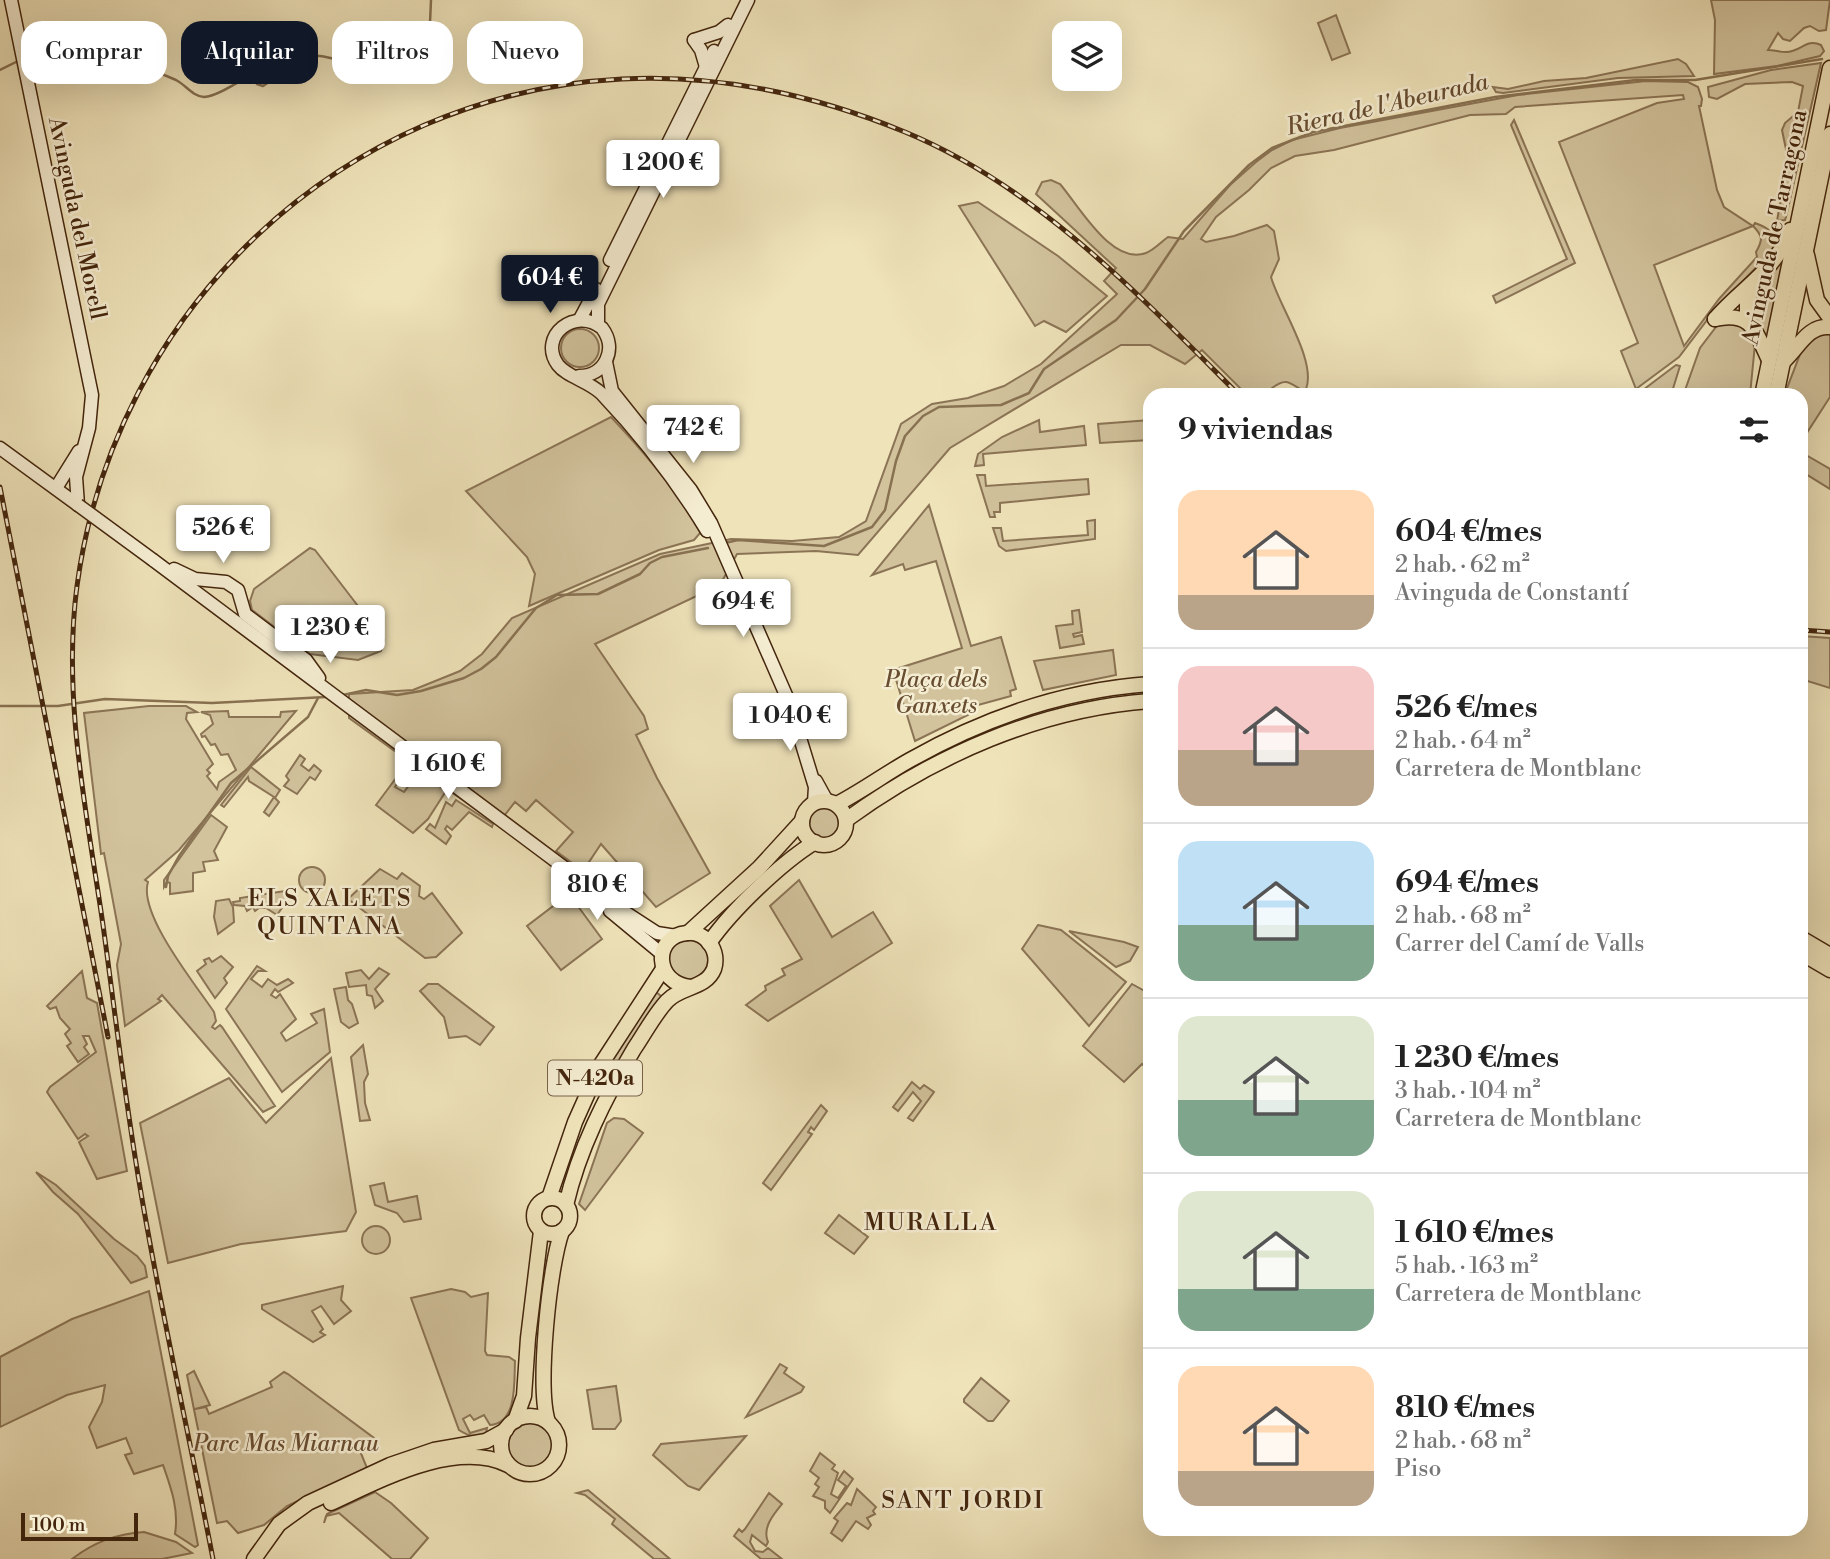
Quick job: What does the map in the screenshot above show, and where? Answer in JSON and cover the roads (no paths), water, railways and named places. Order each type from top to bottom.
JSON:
[{"type":"main road","name":"Avinguda del Morell","points":[[11,0],[92,395],[92,412],[83,445],[71,473],[58,490]]},
{"type":"main road","points":[[681,138],[685,121],[739,0]]},
{"type":"main road","points":[[726,563],[697,516],[613,399],[606,362],[609,342],[598,325],[597,307],[631,223],[706,67],[747,0]]},
{"type":"main road","points":[[605,289],[747,0]]},
{"type":"main road","points":[[694,40],[719,32],[727,25]]},
{"type":"main road","points":[[694,40],[718,49]]},
{"type":"main road","points":[[694,40],[701,50],[706,67]]},
{"type":"main road","name":"Avinguda de Tarragona","points":[[1776,388],[1776,360],[1799,222],[1830,68]]},
{"type":"main road","name":"Avinguda de Tarragona","points":[[1765,388],[1776,360],[1806,251],[1830,134]]},
{"type":"main road","points":[[580,319],[631,223],[669,162]]},
{"type":"main road","points":[[1747,321],[1729,316],[1715,319],[1782,250],[1791,228],[1799,222]]},
{"type":"main road","points":[[1806,251],[1817,300],[1830,318]]},
{"type":"main road","points":[[1756,279],[1747,303],[1747,321],[1776,360],[1809,333],[1818,328],[1830,327]]},
{"type":"main road","points":[[598,325],[580,319],[559,329],[553,346],[555,359],[561,368],[579,376],[613,399],[691,490],[708,517],[726,563],[794,710],[816,787],[826,803],[846,820]]},
{"type":"main road","points":[[579,376],[594,373],[606,362]]},
{"type":"main road","points":[[0,447],[657,933],[698,934],[709,943],[720,926],[796,854],[815,842]]},
{"type":"main road","points":[[661,467],[702,517],[708,517]]},
{"type":"main road","points":[[38,475],[71,473],[78,505]]},
{"type":"main road","points":[[153,560],[195,579],[226,582],[238,590],[245,614],[306,660],[328,690]]},
{"type":"main road","name":"N-420a","points":[[508,1465],[501,1448],[524,1396],[535,1267],[541,1231],[535,1220],[535,1212],[538,1205],[549,1198],[575,1122],[600,1066],[663,961],[666,945],[759,867],[802,821],[806,810],[826,803],[990,721],[1086,692],[1143,685]]},
{"type":"main road","points":[[802,821],[806,835],[815,842],[828,844],[836,841],[844,832],[846,820],[924,771],[1000,735],[1060,716],[1143,702]]},
{"type":"main road","points":[[559,862],[586,893],[663,961],[671,980],[691,987]]},
{"type":"main road","points":[[1808,942],[1830,955]]},
{"type":"main road","name":"N-420a","points":[[265,1559],[285,1531],[305,1515],[400,1472],[426,1464],[471,1457],[488,1457],[525,1474],[535,1474],[551,1465],[559,1448],[555,1429],[548,1422],[543,1399],[552,1278],[562,1231],[570,1217],[566,1205],[579,1161],[608,1092],[656,1014],[670,998],[708,979],[713,972],[715,954],[709,943]]},
{"type":"main road","points":[[1808,957],[1830,970]]},
{"type":"main road","points":[[549,1198],[560,1200],[566,1205]]},
{"type":"main road","points":[[541,1231],[549,1234],[562,1231]]},
{"type":"main road","points":[[254,1559],[279,1524],[308,1503],[424,1453],[486,1441],[530,1416],[548,1422]]},
{"type":"waterway","points":[[318,56],[372,63],[395,61],[418,52],[429,45],[431,0]]},
{"type":"waterway","name":"Riera de l'Abeurada","points":[[725,543],[738,540],[824,546],[872,527],[885,510],[896,461],[905,436],[923,416],[939,407],[1001,405],[1029,393],[1044,369],[1116,320],[1145,289],[1184,231],[1249,165],[1272,148],[1313,132],[1495,97],[1636,80],[1695,80],[1822,59]]},
{"type":"waterway","points":[[0,70],[18,61]]},
{"type":"waterway","points":[[167,76],[181,84]]},
{"type":"waterway","points":[[181,84],[196,95],[204,97],[217,94],[235,84]]},
{"type":"waterway","points":[[257,84],[266,84]]},
{"type":"waterway","name":"Riera de l'Abeurada","points":[[343,695],[366,690],[397,695],[464,678],[496,657],[536,608],[557,595],[598,594],[640,574],[650,563],[662,557],[708,548]]},
{"type":"waterway","name":"Riera de l'Abeurada","points":[[0,706],[58,706],[105,699],[212,703],[326,697]]},
{"type":"waterway","points":[[166,887],[168,876],[179,856],[231,783],[308,717],[318,698]]},
{"type":"railway","points":[[213,1559],[157,1280],[135,1154],[78,756],[72,671],[77,586],[100,486],[138,392],[192,308],[258,234],[336,173],[424,125],[520,93],[622,79],[695,80],[766,90],[837,107],[905,132],[953,155],[999,182],[1085,247],[1232,388]]},
{"type":"railway","points":[[0,487],[108,1037]]},
{"type":"railway","points":[[1808,630],[1830,632]]},
{"type":"district","name":"ELS XALETS QUINTANA","points":[[330,912]]},
{"type":"district","name":"MURALLA","points":[[931,1222]]},
{"type":"district","name":"SANT JORDI","points":[[963,1500]]},
{"type":"park label","name":"Plaça dels Ganxets","points":[[936,692]]},
{"type":"park label","name":"Parc Mas Miarnau","points":[[286,1443]]}]
